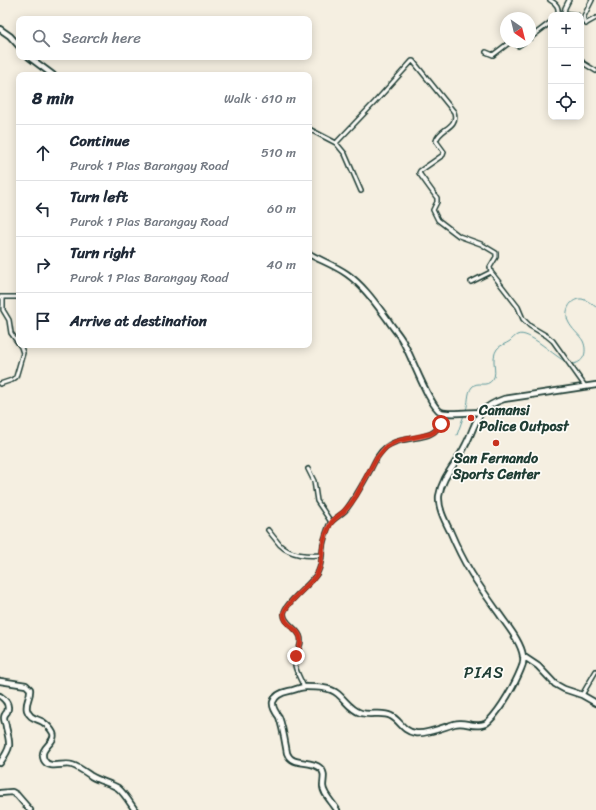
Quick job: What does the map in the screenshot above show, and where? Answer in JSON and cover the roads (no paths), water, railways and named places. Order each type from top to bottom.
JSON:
[{"type":"main road","points":[[0,29],[16,43]]},
{"type":"main road","points":[[33,60],[49,72]]},
{"type":"main road","points":[[312,256],[349,275],[373,299],[402,339],[432,402],[440,412],[481,412]]},
{"type":"main road","points":[[337,810],[324,792],[324,777],[321,769],[313,764],[291,760],[288,758],[281,724],[273,706],[275,698],[284,692],[304,687],[330,690],[337,694],[355,711],[366,714],[382,714],[392,716],[405,729],[415,733],[424,733],[461,723],[467,723],[472,726],[483,725],[489,721],[510,691],[523,663],[523,656],[521,648],[513,634],[470,571],[444,519],[439,499],[440,491],[445,478],[468,442],[474,425],[481,412],[492,404],[504,399],[596,385]]},
{"type":"main road","points":[[523,656],[538,666],[555,684],[564,689],[582,695],[596,703]]},
{"type":"main road","points":[[0,681],[26,685],[30,690],[27,704],[30,715],[32,718],[43,722],[48,726],[54,735],[53,739],[44,750],[43,758],[47,763],[52,765],[74,765],[91,776],[114,786],[123,793],[135,810]]},
{"type":"main road","points":[[0,696],[7,702],[8,706],[8,710],[4,718],[9,739],[8,751],[0,763]]},
{"type":"main road","points":[[0,793],[12,792],[17,795],[30,810]]},
{"type":"street","points":[[550,0],[558,8],[558,12]]},
{"type":"street","points":[[564,12],[569,0]]},
{"type":"street","points":[[584,14],[592,0]]},
{"type":"street","points":[[584,22],[586,24],[596,18]]},
{"type":"street","points":[[536,33],[548,24]]},
{"type":"street","points":[[486,52],[493,55],[502,48]]},
{"type":"street","points":[[336,143],[412,61],[414,62],[454,112],[455,118],[451,125],[436,139],[444,152],[443,155],[419,173],[437,198],[437,202],[433,210],[438,220],[459,236],[481,244],[496,253],[496,257],[490,267],[491,272],[518,307],[523,319],[530,326],[553,341],[585,386]]},
{"type":"street","points":[[584,64],[596,71]]},
{"type":"street","points":[[312,131],[336,143],[345,154],[361,191]]},
{"type":"street","points":[[471,282],[491,272]]},
{"type":"street","points":[[16,297],[1,297],[3,310],[9,320],[11,333],[16,340]]},
{"type":"street","points":[[0,384],[16,377],[23,352],[21,348]]},
{"type":"street","points":[[304,687],[295,665],[301,640],[298,632],[285,618],[283,614],[285,610],[294,598],[316,576],[320,566],[325,538],[331,522],[345,511],[356,496],[376,459],[386,447],[395,442],[425,436],[434,432],[441,424],[446,413]]},
{"type":"street","points":[[308,469],[314,481],[317,501],[331,522]]},
{"type":"street","points":[[268,530],[281,546],[288,550],[310,556],[322,555]]},
{"type":"street","points":[[582,695],[596,671]]},
{"type":"waterway","points":[[571,364],[582,360],[585,349],[580,336],[571,327],[568,321],[567,313],[569,306],[574,301],[582,299],[588,301],[596,307]]},
{"type":"waterway","points":[[466,410],[469,392],[472,387],[477,384],[488,383],[493,379],[495,373],[494,357],[497,349],[517,335],[522,334],[528,336],[567,362]]},
{"type":"waterway","points":[[457,435],[464,415]]},
{"type":"place","name":"Camansi Police Outpost","points":[[471,418]]},
{"type":"place","name":"San Fernando Sports Center","points":[[496,443]]},
{"type":"district","name":"PIAS","points":[[484,672]]}]
